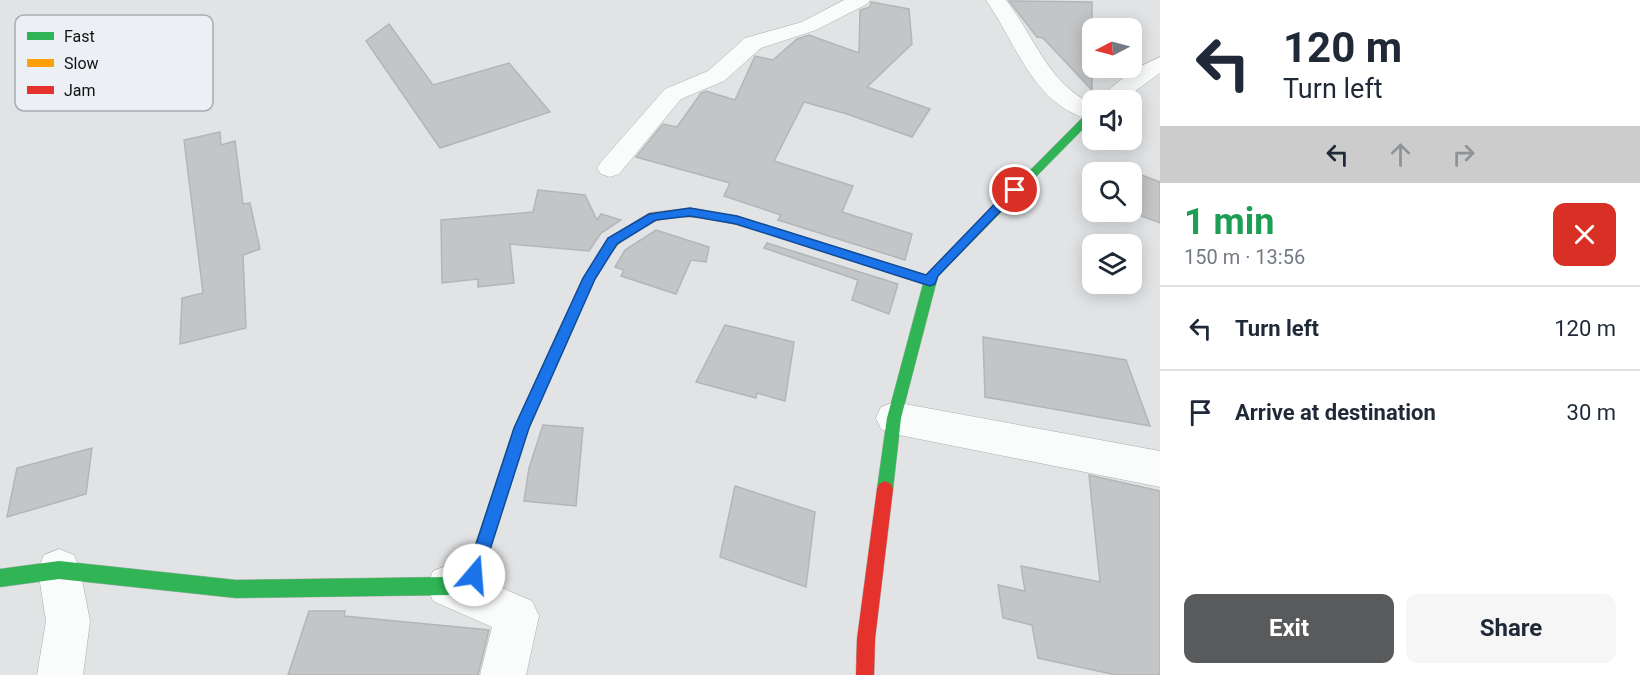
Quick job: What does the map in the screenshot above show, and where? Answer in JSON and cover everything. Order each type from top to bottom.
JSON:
[{"type":"street","points":[[610,168],[673,94],[716,76],[753,44],[809,26],[860,0]]},
{"type":"street","points":[[996,0],[1006,12],[1027,53],[1059,95],[1082,108]]},
{"type":"street","points":[[1122,90],[1139,76],[1160,64]]},
{"type":"street","points":[[865,675],[866,639],[894,418],[932,274],[1082,124]]},
{"type":"street","points":[[0,578],[58,570],[236,589],[448,586],[474,575],[521,428],[589,278],[613,241],[653,216],[690,212],[737,220],[930,281]]},
{"type":"street","points":[[894,418],[1160,468]]},
{"type":"street","points":[[58,570],[69,621],[60,675]]},
{"type":"street","points":[[448,586],[517,616],[503,675]]},
{"type":"building","points":[[1009,1],[1092,2],[1092,18],[1082,18],[1082,78],[1092,78],[1092,90],[1043,38],[1037,37]]},
{"type":"building","points":[[871,2],[909,9],[912,44],[867,87],[930,109],[912,137],[847,114],[804,102],[774,161],[853,186],[842,212],[912,234],[905,260],[778,220],[781,215],[724,196],[730,183],[636,157],[663,124],[677,127],[701,93],[706,91],[735,100],[755,56],[773,60],[797,39],[809,35],[859,53],[860,10],[870,7]]},
{"type":"building","points":[[389,24],[433,85],[509,63],[550,112],[440,148],[366,41]]},
{"type":"building","points":[[220,132],[221,145],[235,141],[243,204],[250,203],[260,249],[243,255],[246,328],[180,344],[182,298],[203,293],[184,140]]},
{"type":"building","points":[[1142,175],[1160,182],[1160,223],[1142,216]]},
{"type":"building","points":[[538,190],[585,195],[597,220],[601,214],[621,220],[601,233],[589,251],[510,244],[514,283],[478,287],[478,279],[442,283],[441,220],[533,212]]},
{"type":"building","points":[[656,230],[709,247],[706,262],[691,260],[676,294],[621,276],[624,270],[615,267],[625,250]]},
{"type":"building","points":[[767,243],[898,284],[889,314],[852,300],[858,280],[764,248]]},
{"type":"building","points":[[725,325],[794,342],[785,401],[757,393],[756,398],[696,382]]},
{"type":"building","points":[[983,337],[1126,360],[1150,426],[985,397]]},
{"type":"building","points":[[543,425],[583,428],[576,506],[524,501],[529,468]]},
{"type":"building","points":[[92,448],[86,494],[7,517],[17,468]]},
{"type":"building","points":[[1089,475],[1160,491],[1160,675],[1116,675],[1038,658],[1032,625],[1003,618],[998,585],[1025,591],[1021,566],[1100,582]]},
{"type":"building","points":[[735,486],[815,512],[806,587],[720,557]]},
{"type":"building","points":[[309,611],[345,611],[344,616],[489,630],[478,675],[288,675]]},
{"type":"traffic: fast","points":[[885,489],[894,418],[932,274],[1082,124]]},
{"type":"traffic: fast","points":[[766,229],[930,281]]},
{"type":"traffic: fast","points":[[0,578],[59,570],[236,589],[448,586],[474,575],[521,428],[563,336]]},
{"type":"traffic: slow","points":[[563,336],[589,278],[613,241],[653,216],[690,212],[737,220],[766,229]]},
{"type":"traffic: jam","points":[[865,675],[866,639],[885,489]]},
{"type":"route","points":[[474,575],[521,428],[589,278],[613,241],[653,216],[690,212],[737,220],[930,281],[932,274],[1015,190]]}]
